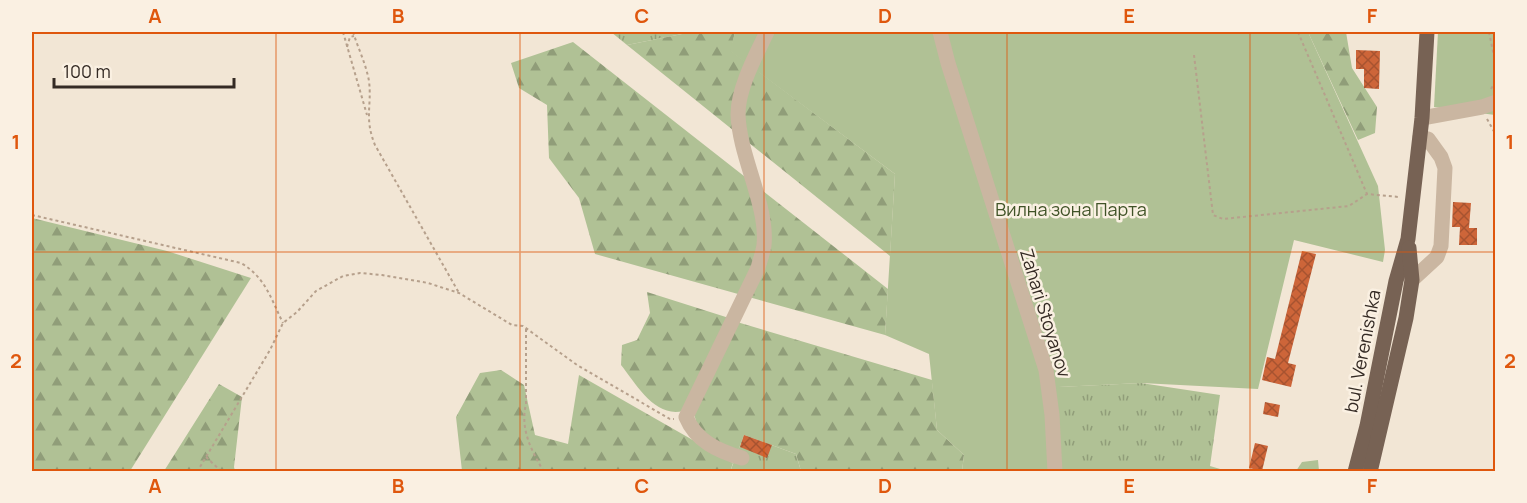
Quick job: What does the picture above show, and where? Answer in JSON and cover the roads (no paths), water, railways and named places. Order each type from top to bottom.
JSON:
[{"type":"main road","name":"bul. Verenishka","points":[[1370,471],[1374,428],[1396,281],[1408,239],[1414,198],[1422,118],[1426,32]]},
{"type":"main road","name":"bul. Verenishka","points":[[1355,471],[1374,428],[1406,318],[1412,280],[1408,239]]},
{"type":"street","points":[[742,458],[723,452],[703,441],[690,427],[686,417],[758,268],[764,246],[757,198],[742,144],[738,113],[746,79],[766,32]]},
{"type":"street","name":"Zahari Stoyanov","points":[[940,32],[1046,370],[1052,415],[1055,471]]},
{"type":"street","points":[[1422,118],[1489,104]]},
{"type":"street","points":[[1412,280],[1437,257],[1441,246],[1445,168],[1441,157],[1428,139],[1420,137]]},
{"type":"park label","name":"Вилна зона Парта","points":[[1071,209]]}]
